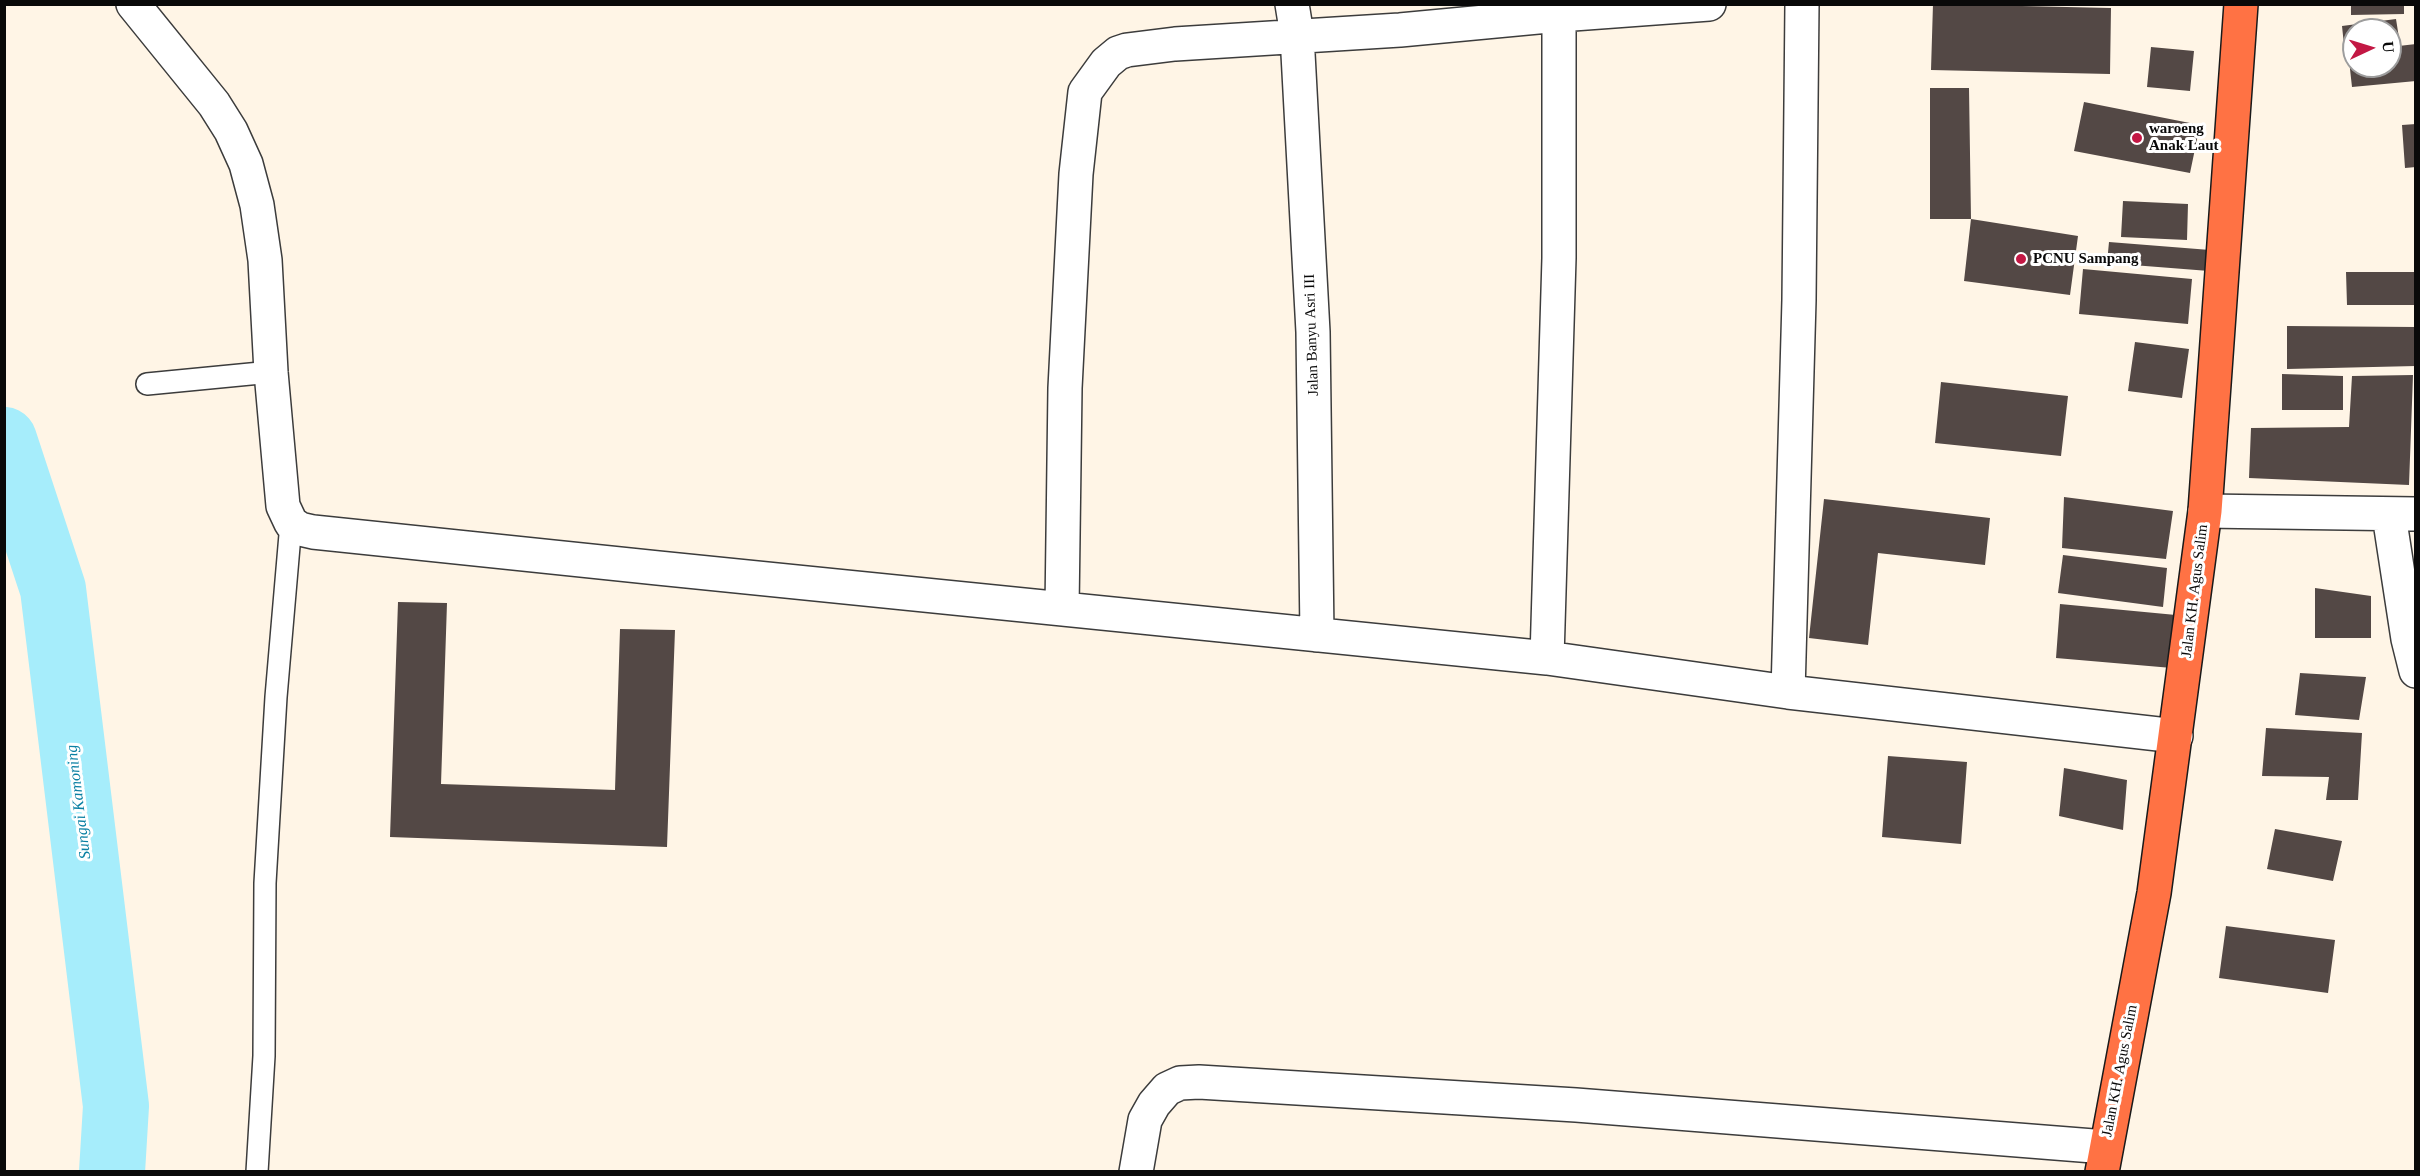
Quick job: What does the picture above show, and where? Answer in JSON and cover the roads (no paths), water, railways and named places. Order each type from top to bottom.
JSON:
[{"type":"highway","name":"Jalan KH. Agus Salim","points":[[2104,1159],[2154,893],[2205,511],[2241,4]]},
{"type":"street","points":[[133,4],[214,104],[231,131],[246,164],[257,205],[265,260],[271,372],[283,506],[291,523],[300,529],[1547,658],[1788,692],[2176,736]]},
{"type":"street","points":[[1062,609],[1065,388],[1076,174],[1085,92],[1106,63],[1118,53],[1127,50],[1294,20],[1400,30],[1709,4]]},
{"type":"street","points":[[1788,692],[1799,300],[1802,4]]},
{"type":"street","points":[[1547,658],[1560,258],[1559,15]]},
{"type":"street","name":"Jalan Banyu Asri III","points":[[1294,20],[1313,332],[1317,635]]},
{"type":"street","points":[[2205,511],[2402,514],[2408,639],[2415,671]]},
{"type":"street","points":[[1136,1172],[1145,1120],[1154,1104],[1167,1089],[1180,1083],[1199,1082],[1576,1105],[2104,1159]]},
{"type":"lane","points":[[147,384],[271,372]]},
{"type":"lane","points":[[257,1172],[264,1056],[265,872],[276,696],[291,523]]},
{"type":"waterway","name":"Sungai Kamoning","points":[[4,440],[53,589],[116,1106],[112,1172]]},
{"type":"place","name":"waroeng Anak Laut","points":[[2137,138]]},
{"type":"place","name":"PCNU Sampang","points":[[2021,259]]}]
